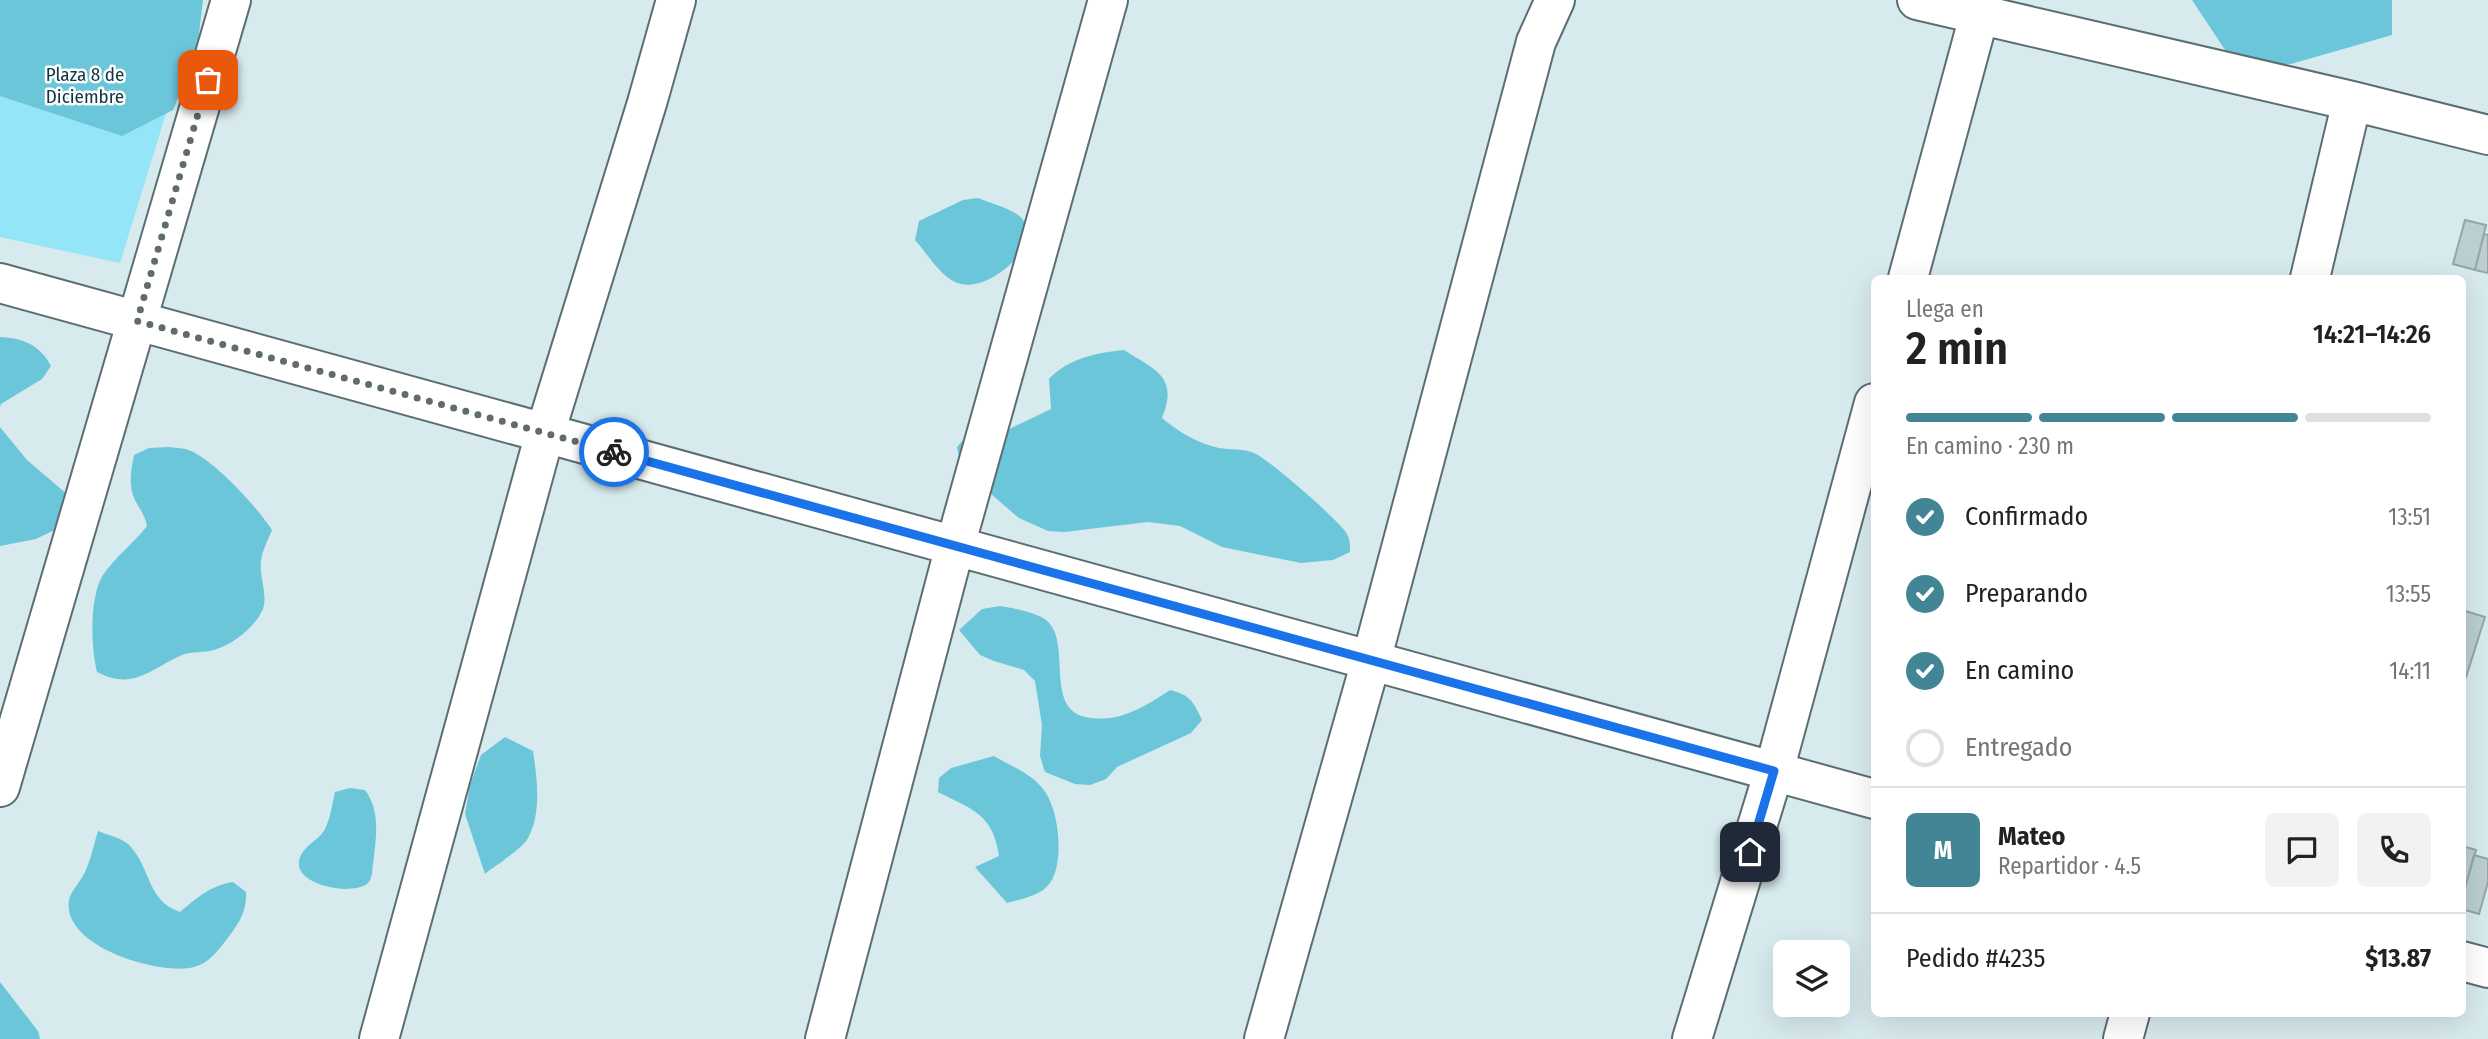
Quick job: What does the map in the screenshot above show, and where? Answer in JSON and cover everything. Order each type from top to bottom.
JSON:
[{"type":"street","points":[[0,787],[231,0]]},
{"type":"street","points":[[379,1039],[545,433],[676,0]]},
{"type":"street","points":[[824,1039],[955,546],[1108,0]]},
{"type":"street","points":[[1264,1039],[1371,661],[1536,42],[1555,0]]},
{"type":"street","points":[[1917,0],[2488,135]]},
{"type":"street","points":[[1909,275],[1979,16]]},
{"type":"street","points":[[2311,275],[2352,101]]},
{"type":"street","points":[[0,283],[1871,798]]},
{"type":"street","points":[[1692,1039],[1774,771],[1871,414]]},
{"type":"street","points":[[2466,962],[2488,968]]},
{"type":"street","points":[[2123,1039],[2129,1017]]},
{"type":"green space","name":"Plaza 8 de Diciembre","points":[[0,0],[201,0],[120,263],[0,237]]},
{"type":"green space","points":[[0,0],[203,0],[197,50],[173,110],[122,136],[0,96]]},
{"type":"green space","points":[[2192,0],[2392,0],[2392,35],[2291,64],[2235,65]]},
{"type":"green space","points":[[978,198],[1018,215],[1026,225],[1027,237],[1013,262],[1000,272],[987,280],[961,284],[941,272],[915,240],[919,221],[963,200]]},
{"type":"green space","points":[[0,337],[30,344],[42,353],[51,366],[42,379],[0,407]]},
{"type":"green space","points":[[1124,350],[1154,369],[1166,383],[1167,404],[1162,418],[1181,432],[1204,443],[1219,448],[1247,451],[1264,459],[1334,519],[1349,538],[1350,552],[1333,560],[1301,563],[1222,547],[1180,526],[1148,522],[1064,532],[1048,531],[1019,518],[970,476],[960,463],[957,447],[969,433],[1005,431],[1051,409],[1049,379],[1065,366],[1093,355]]},
{"type":"green space","points":[[0,427],[27,460],[68,495],[67,524],[36,539],[0,546]]},
{"type":"green space","points":[[149,448],[186,449],[197,454],[221,472],[245,496],[272,530],[261,561],[265,598],[263,609],[249,629],[221,648],[182,655],[132,679],[110,677],[97,672],[95,662],[92,623],[98,584],[108,568],[147,526],[131,489],[134,455]]},
{"type":"green space","points":[[1000,606],[1036,615],[1046,620],[1054,630],[1058,644],[1062,691],[1067,704],[1076,713],[1091,718],[1113,718],[1142,707],[1170,690],[1190,700],[1202,720],[1191,733],[1117,767],[1106,779],[1090,785],[1075,784],[1045,772],[1040,756],[1042,725],[1035,681],[1024,670],[980,655],[959,630],[982,609]]},
{"type":"green space","points":[[505,737],[533,751],[537,806],[532,828],[525,842],[485,874],[465,814],[470,785],[481,755]]},
{"type":"green space","points":[[994,756],[1026,774],[1043,789],[1053,809],[1058,835],[1055,874],[1050,883],[1036,894],[1007,903],[975,867],[999,856],[992,831],[971,809],[938,792],[939,778],[951,768]]},
{"type":"green space","points":[[350,788],[365,790],[375,816],[376,835],[370,880],[367,884],[348,889],[325,886],[306,877],[300,870],[300,856],[325,829],[335,792]]},
{"type":"green space","points":[[98,831],[129,845],[161,900],[180,912],[218,886],[233,882],[246,892],[240,920],[210,959],[194,967],[159,967],[116,954],[96,944],[81,932],[71,917],[69,900],[87,867]]},
{"type":"green space","points":[[0,982],[38,1031],[40,1039],[0,1039]]},
{"type":"building","points":[[2465,220],[2486,225],[2475,270],[2453,264]]},
{"type":"building","points":[[2484,234],[2488,235],[2488,273],[2475,270]]},
{"type":"building","points":[[2466,611],[2485,617],[2466,677]]},
{"type":"building","points":[[2466,847],[2476,850],[2466,884]]},
{"type":"building","points":[[2474,855],[2488,859],[2488,882],[2479,914],[2466,910],[2466,884]]},
{"type":"way so far","points":[[208,80],[137,321],[614,452]]},
{"type":"route","points":[[614,452],[1774,771],[1750,852]]}]
